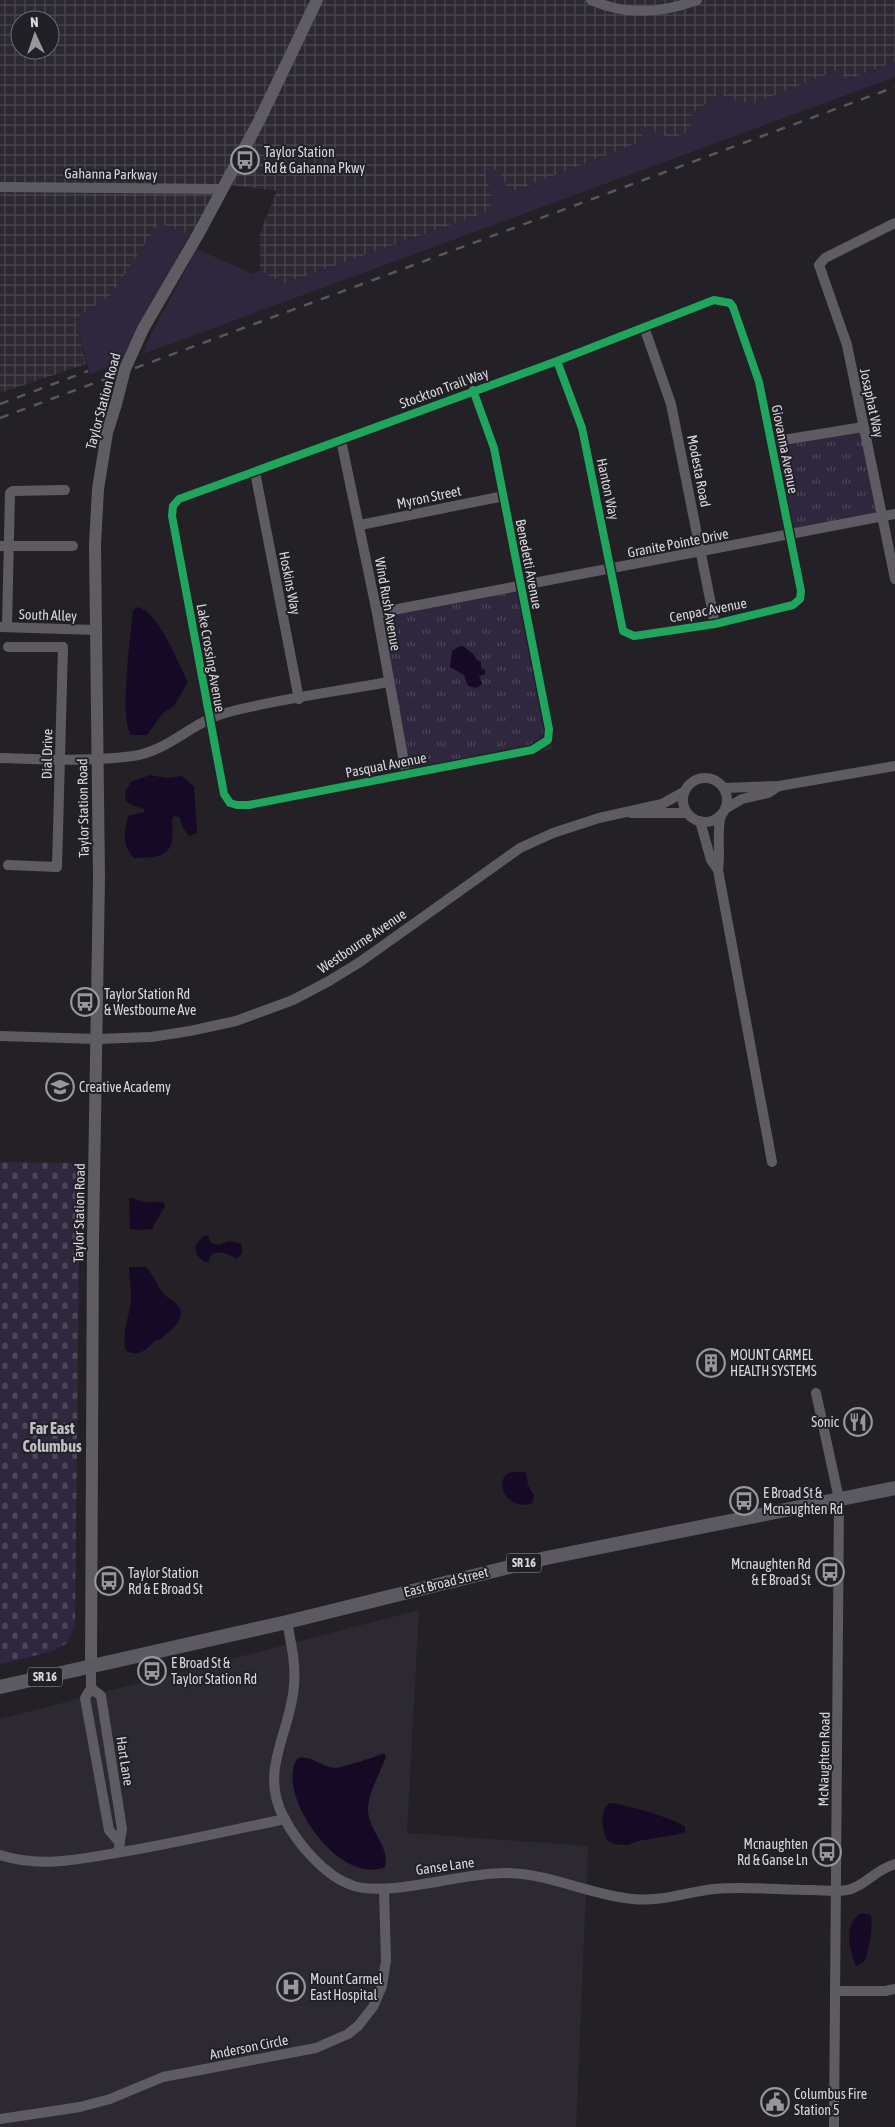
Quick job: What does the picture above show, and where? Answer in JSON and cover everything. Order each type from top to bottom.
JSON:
[{"type":"highway","name":"East Broad Street","points":[[0,1687],[287,1622],[546,1558],[895,1488]]},
{"type":"main road","name":"Taylor Station Road","points":[[91,1666],[98,759],[95,545],[98,489],[108,433],[125,369],[143,329],[268,104],[317,0]]},
{"type":"street","points":[[591,0],[624,10],[651,12],[697,0]]},
{"type":"street","name":"Gahanna Parkway","points":[[0,186],[222,189]]},
{"type":"street","name":"Josaphat Way","points":[[895,223],[825,258],[818,265],[846,345],[895,579]]},
{"type":"street","name":"Stockton Trail Way","points":[[172,516],[172,506],[179,499],[473,390],[557,361],[714,300],[730,303],[733,308]]},
{"type":"street","name":"Giovanna Avenue","points":[[733,308],[759,382],[801,591],[800,599]]},
{"type":"street","name":"Modesta Road","points":[[644,327],[671,404],[715,624]]},
{"type":"street","name":"Hanton Way","points":[[557,361],[582,428],[612,570],[621,627]]},
{"type":"street","name":"Benedetti Avenue","points":[[473,390],[494,448],[504,496],[549,729],[545,743]]},
{"type":"street","points":[[771,442],[863,427]]},
{"type":"street","name":"Wind Rush Avenue","points":[[341,440],[377,613],[406,773]]},
{"type":"street","name":"Hoskins Way","points":[[255,472],[298,699]]},
{"type":"street","points":[[3,627],[4,546],[10,493],[14,490],[65,490]]},
{"type":"street","name":"Myron Street","points":[[360,526],[504,496]]},
{"type":"street","name":"Granite Pointe Drive","points":[[377,613],[612,570],[895,514]]},
{"type":"street","name":"Lake Crossing Avenue","points":[[172,516],[224,794],[230,803]]},
{"type":"street","points":[[4,546],[73,546]]},
{"type":"street","name":"Cenpac Avenue","points":[[621,627],[628,635],[634,636],[715,624],[793,605],[800,599]]},
{"type":"street","name":"South Alley","points":[[3,627],[95,630]]},
{"type":"street","name":"Dial Drive","points":[[8,647],[63,647],[58,867],[8,865]]},
{"type":"street","points":[[0,758],[98,759],[132,756],[153,751],[210,719],[224,714],[388,682]]},
{"type":"street","name":"Pasqual Avenue","points":[[230,803],[238,805],[249,804],[532,750],[545,743]]},
{"type":"street","points":[[724,788],[779,786],[895,766]]},
{"type":"street","points":[[772,1162],[718,870],[720,859],[718,828],[723,812],[727,802],[724,788],[714,779],[700,778],[693,781],[684,792],[683,799],[687,813],[700,821],[714,820],[723,812],[742,799],[768,793],[779,786]]},
{"type":"street","name":"Westbourne Avenue","points":[[0,1036],[97,1039],[151,1037],[190,1032],[236,1021],[293,1000],[360,962],[520,848],[553,833],[599,818],[630,813],[662,804],[684,792]]},
{"type":"street","name":"Westbourne Avenue","points":[[630,813],[646,815],[663,812],[687,813]]},
{"type":"street","points":[[700,821],[711,860],[718,870]]},
{"type":"street","name":"McNaughten Road","points":[[816,1393],[840,1499],[834,2127]]},
{"type":"street","name":"Ganse Lane","points":[[287,1622],[294,1670],[294,1686],[288,1719],[275,1759],[274,1776],[277,1800],[285,1819],[302,1844],[330,1872],[354,1886],[384,1888],[479,1874],[508,1873],[558,1880],[634,1899],[666,1898],[727,1888],[836,1891],[851,1889],[881,1868],[895,1864]]},
{"type":"street","name":"Hart Lane","points":[[91,1666],[91,1688],[85,1698],[109,1830],[119,1848]]},
{"type":"street","name":"Hart Lane","points":[[91,1688],[101,1696],[122,1829],[119,1848]]},
{"type":"street","points":[[0,1854],[31,1862],[59,1862],[119,1848],[285,1819]]},
{"type":"street","name":"Anderson Circle","points":[[0,2119],[80,2107],[110,2099],[163,2077],[316,2048],[348,2034],[358,2026],[374,2007],[382,1986],[386,1961],[384,1888]]},
{"type":"street","points":[[835,1991],[885,1991],[895,1989]]},
{"type":"shaded area","points":[[0,0],[895,0],[895,62],[846,80],[840,69],[755,103],[737,102],[719,94],[689,132],[671,139],[641,126],[643,141],[509,193],[499,170],[486,170],[493,203],[487,212],[283,284],[260,270],[260,233],[277,191],[231,185],[201,239],[159,223],[111,295],[75,319],[86,364],[0,393]]},
{"type":"shaded area","points":[[138,607],[146,611],[160,628],[188,682],[174,706],[163,713],[147,735],[131,735],[126,712],[127,675],[133,610]]},
{"type":"shaded area","points":[[463,646],[481,662],[481,668],[485,670],[485,674],[479,676],[482,684],[477,688],[468,686],[464,675],[450,667],[452,651]]},
{"type":"shaded area","points":[[150,775],[166,778],[182,776],[194,787],[197,833],[189,836],[182,826],[180,818],[175,815],[172,819],[172,839],[167,851],[155,857],[134,858],[127,848],[125,838],[128,816],[145,812],[144,809],[126,801],[125,792],[131,782]]},
{"type":"shaded area","points":[[129,1198],[144,1202],[164,1203],[165,1206],[152,1229],[130,1229]]},
{"type":"shaded area","points":[[208,1235],[211,1243],[219,1245],[229,1241],[242,1244],[242,1254],[236,1259],[227,1254],[217,1253],[210,1256],[209,1262],[204,1262],[197,1255],[195,1246],[202,1237]]},
{"type":"shaded area","points":[[129,1267],[146,1267],[163,1293],[177,1304],[181,1316],[172,1330],[139,1353],[126,1350],[124,1336],[131,1301]]},
{"type":"shaded area","points":[[526,1472],[528,1485],[534,1495],[532,1503],[517,1504],[511,1501],[503,1491],[503,1480],[510,1473]]},
{"type":"shaded area","name":"Mount Carmel East Hospital","points":[[419,1610],[407,1833],[588,1846],[576,2127],[0,2127],[0,1719]]},
{"type":"shaded area","points":[[384,1753],[386,1757],[372,1791],[368,1812],[372,1826],[385,1853],[385,1867],[366,1869],[348,1863],[330,1849],[314,1832],[302,1811],[294,1791],[293,1772],[298,1758],[308,1758],[325,1766],[335,1768],[360,1762]]},
{"type":"shaded area","points":[[609,1803],[637,1808],[672,1820],[685,1827],[685,1833],[638,1841],[628,1845],[614,1844],[606,1839],[603,1825],[604,1811]]},
{"type":"shaded area","points":[[861,1913],[871,1915],[871,1933],[864,1962],[856,1966],[851,1952],[849,1937],[855,1918]]},
{"type":"green space","points":[[895,62],[895,77],[143,354],[151,334],[197,249],[253,274],[260,270],[283,284],[487,212],[493,203],[485,170],[499,170],[509,193],[643,141],[640,126],[671,138],[689,132],[692,114],[719,93],[737,102],[755,103],[840,69],[846,80]]},
{"type":"green space","points":[[159,223],[190,234],[138,330],[125,361],[90,374],[75,319],[111,295]]},
{"type":"green space","points":[[863,427],[882,516],[790,535],[771,442]]},
{"type":"green space","points":[[521,587],[553,749],[406,773],[377,613]]},
{"type":"green space","points":[[0,1162],[80,1163],[75,1624],[67,1643],[54,1651],[0,1664]]},
{"type":"railway","points":[[0,418],[895,87]]},
{"type":"railway","points":[[0,404],[88,371]]},
{"type":"cycle path","points":[[473,390],[494,448],[549,729],[548,740],[532,750],[249,805],[230,803],[224,794],[172,516],[173,506],[179,499],[557,361],[714,300],[730,303],[733,307],[759,382],[801,591],[800,599],[793,605],[715,624],[634,636],[623,631],[582,428],[557,361]]},
{"type":"place","name":"Taylor Station Rd & Gahanna Pkwy","points":[[245,160]]},
{"type":"place","name":"Taylor Station Rd & Westbourne Ave","points":[[85,1002]]},
{"type":"place","name":"Creative Academy","points":[[60,1087]]},
{"type":"place","name":"MOUNT CARMEL HEALTH SYSTEMS","points":[[711,1363]]},
{"type":"place","name":"Sonic","points":[[858,1422]]},
{"type":"place","name":"E Broad St & Mcnaughten Rd","points":[[744,1501]]},
{"type":"place","name":"Mcnaughten Rd & E Broad St","points":[[830,1572]]},
{"type":"place","name":"Taylor Station Rd & E Broad St","points":[[109,1581]]},
{"type":"place","name":"E Broad St & Taylor Station Rd","points":[[152,1671]]},
{"type":"place","name":"Mcnaughten Rd & Ganse Ln","points":[[827,1852]]},
{"type":"place","name":"Mount Carmel East Hospital","points":[[291,1987]]},
{"type":"place","name":"Columbus Fire Station 5","points":[[775,2102]]},
{"type":"district","name":"Far East Columbus","points":[[52,1437]]}]
